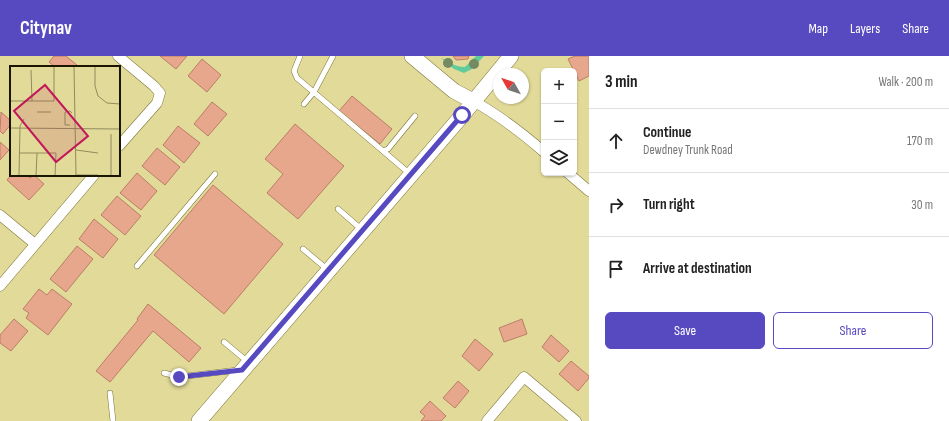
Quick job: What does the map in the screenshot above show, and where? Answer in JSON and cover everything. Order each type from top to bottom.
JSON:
[{"type":"main road","points":[[412,56],[454,91],[473,101]]},
{"type":"main road","points":[[198,421],[511,56]]},
{"type":"street","points":[[118,56],[154,86],[160,93],[157,103],[120,145]]},
{"type":"street","points":[[473,101],[492,111],[541,149]]},
{"type":"street","points":[[0,286],[93,176]]},
{"type":"street","points":[[572,176],[589,191]]},
{"type":"street","points":[[0,215],[34,244]]},
{"type":"street","points":[[487,421],[524,377],[576,421]]},
{"type":"lane","points":[[300,56],[294,71],[297,78],[410,174]]},
{"type":"lane","points":[[304,104],[314,92],[333,56]]},
{"type":"lane","points":[[383,151],[388,149],[415,116]]},
{"type":"lane","points":[[137,266],[215,174]]},
{"type":"lane","points":[[338,209],[362,230]]},
{"type":"lane","points":[[303,249],[328,270]]},
{"type":"lane","points":[[224,342],[246,366]]},
{"type":"lane","points":[[164,373],[179,377],[246,366]]},
{"type":"lane","points":[[110,393],[113,421]]},
{"type":"green space","points":[[476,56],[484,56],[472,69],[464,73],[454,69],[441,58],[455,65],[465,67]]},
{"type":"building","points":[[54,56],[66,56],[77,65],[54,66],[49,62]]},
{"type":"building","points":[[160,56],[187,56],[176,69]]},
{"type":"building","points":[[453,56],[469,56],[468,59],[456,60]]},
{"type":"building","points":[[575,56],[589,56],[589,76],[579,81],[577,77],[577,68],[572,68],[568,59]]},
{"type":"building","points":[[202,59],[221,75],[207,92],[188,76]]},
{"type":"building","points":[[352,96],[392,129],[380,144],[339,111]]},
{"type":"building","points":[[212,102],[227,114],[208,136],[194,124]]},
{"type":"building","points":[[1,112],[10,120],[10,125],[3,134],[0,131]]},
{"type":"building","points":[[295,124],[344,166],[298,219],[267,193],[283,174],[265,159]]},
{"type":"building","points":[[178,126],[200,143],[184,163],[163,145]]},
{"type":"building","points":[[0,142],[9,150],[0,160]]},
{"type":"building","points":[[157,148],[180,167],[165,185],[142,166]]},
{"type":"building","points":[[137,173],[157,191],[141,210],[120,193]]},
{"type":"building","points":[[10,176],[28,176],[30,178],[35,176],[44,184],[29,200],[7,180]]},
{"type":"building","points":[[213,185],[283,244],[224,314],[154,255]]},
{"type":"building","points":[[117,196],[141,216],[125,235],[101,215]]},
{"type":"building","points":[[94,219],[118,239],[103,258],[79,239]]},
{"type":"building","points":[[77,246],[93,259],[66,292],[50,279]]},
{"type":"building","points":[[39,289],[47,295],[52,289],[72,304],[48,335],[26,318],[29,313],[23,309]]},
{"type":"building","points":[[148,304],[201,348],[189,362],[153,331],[110,382],[96,371],[138,320],[137,319]]},
{"type":"building","points":[[14,319],[28,331],[11,351],[0,343],[0,335]]},
{"type":"building","points":[[522,319],[527,334],[504,342],[499,328]]},
{"type":"building","points":[[551,335],[569,351],[559,362],[542,347]]},
{"type":"building","points":[[475,339],[493,354],[479,371],[462,356]]},
{"type":"building","points":[[571,361],[589,376],[578,391],[559,374]]},
{"type":"building","points":[[458,381],[469,391],[455,408],[443,398]]},
{"type":"building","points":[[430,401],[446,416],[441,421],[421,421],[425,416],[420,412]]},
{"type":"route","points":[[179,377],[242,370],[462,115]]}]
